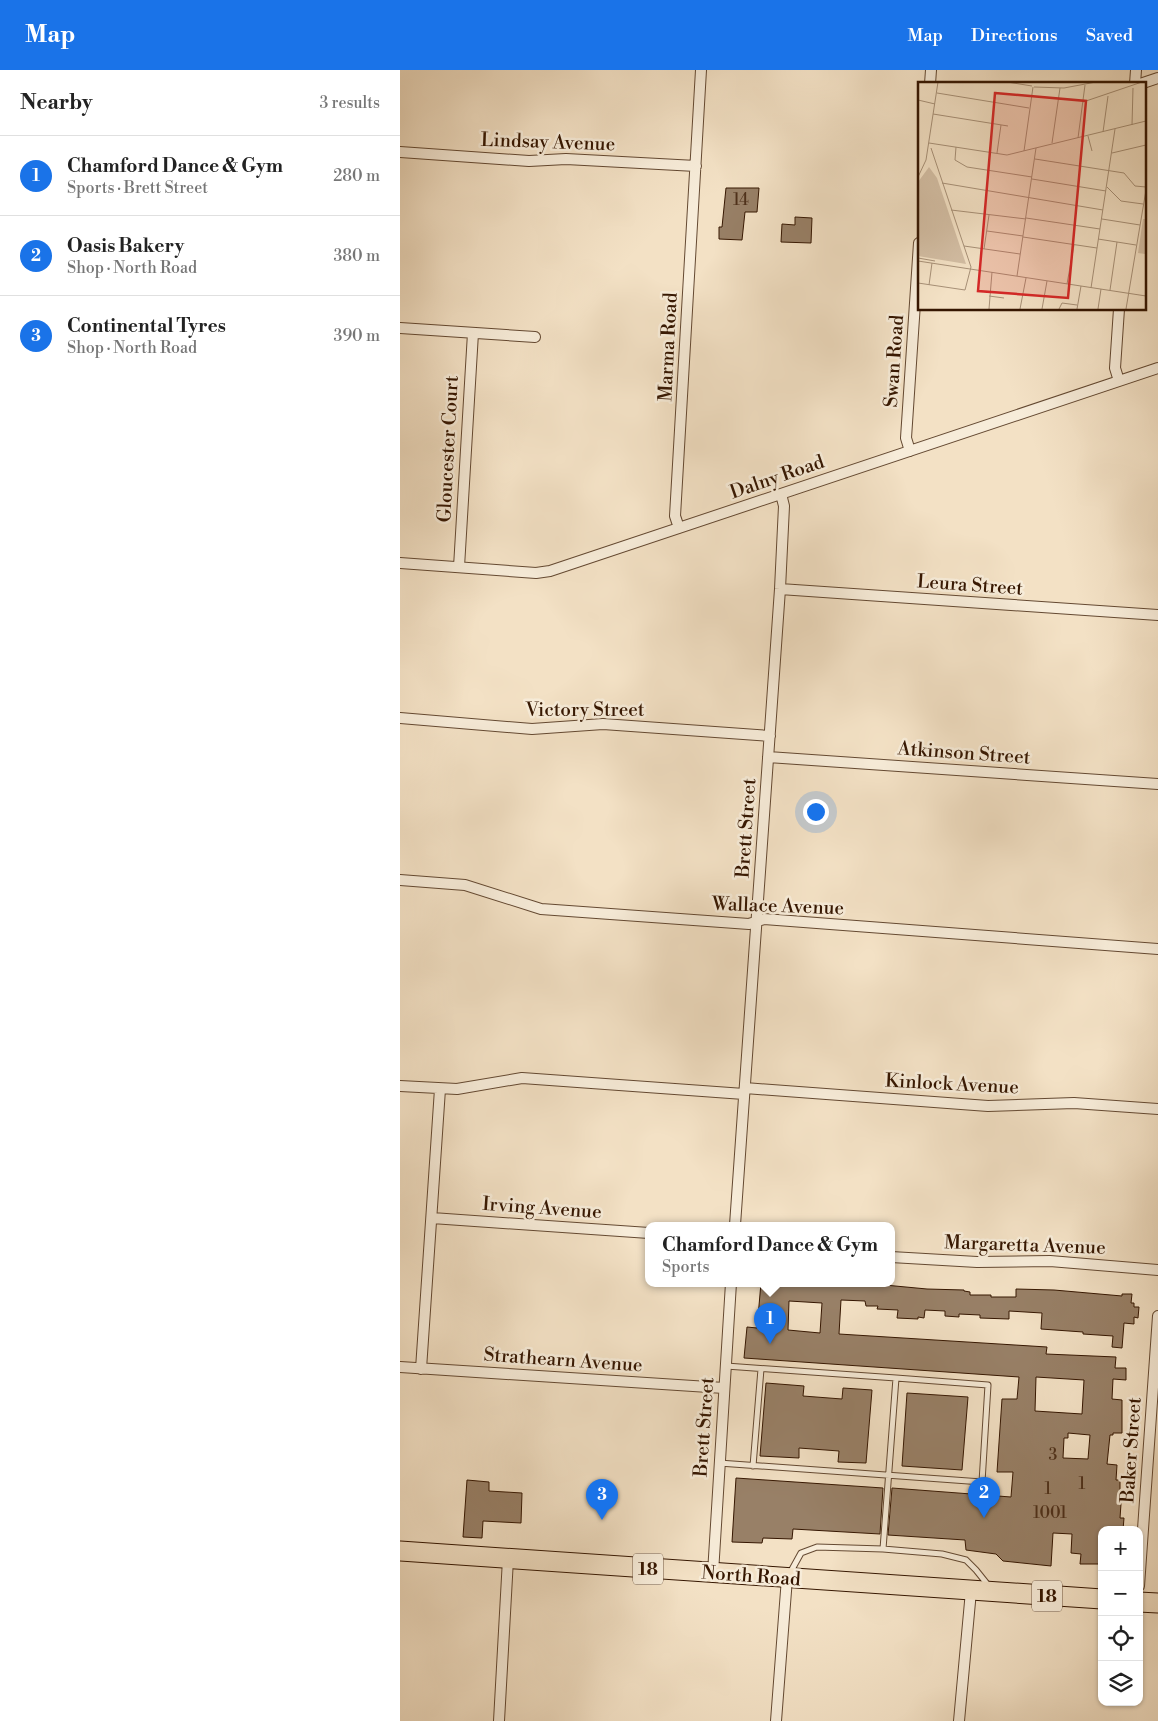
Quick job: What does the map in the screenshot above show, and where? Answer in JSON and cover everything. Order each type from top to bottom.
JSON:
[{"type":"highway","name":"North Road","points":[[400,1551],[1098,1599]]},
{"type":"highway","points":[[1143,1602],[1158,1604]]},
{"type":"street","name":"Marma Road","points":[[679,528],[675,516],[701,70]]},
{"type":"street","points":[[1146,82],[1158,78]]},
{"type":"street","name":"Lindsay Avenue","points":[[400,152],[529,161],[566,159],[696,166]]},
{"type":"street","name":"Swan Road","points":[[910,450],[906,438],[918,259]]},
{"type":"street","points":[[1119,310],[1115,368],[1119,381]]},
{"type":"street","points":[[400,328],[535,337]]},
{"type":"street","name":"Gloucester Court","points":[[459,567],[473,333]]},
{"type":"street","name":"Dalny Road","points":[[400,563],[544,572],[1158,368]]},
{"type":"street","name":"Brett Street","points":[[735,1222],[780,589],[784,506],[781,494]]},
{"type":"street","name":"Leura Street","points":[[780,589],[1158,616]]},
{"type":"street","name":"Victory Street","points":[[400,718],[532,729],[603,724],[770,736]]},
{"type":"street","name":"Atkinson Street","points":[[768,757],[1158,784]]},
{"type":"street","name":"Wallace Avenue","points":[[400,880],[465,885],[541,910],[749,924],[770,920],[1158,949]]},
{"type":"street","name":"Kinlock Avenue","points":[[400,1086],[457,1089],[522,1078],[988,1106],[1074,1103],[1158,1109]]},
{"type":"street","points":[[421,1368],[440,1089]]},
{"type":"street","name":"Irving Avenue","points":[[432,1218],[645,1233]]},
{"type":"street","name":"Margaretta Avenue","points":[[895,1257],[976,1262],[1050,1261],[1158,1270]]},
{"type":"street","name":"Brett Street","points":[[713,1573],[731,1287]]},
{"type":"street","name":"Baker Street","points":[[1140,1571],[1158,1316]]},
{"type":"street","name":"Strathearn Avenue","points":[[400,1367],[724,1388]]},
{"type":"street","points":[[499,1721],[508,1559]]},
{"type":"street","points":[[776,1721],[788,1578]]},
{"type":"street","points":[[959,1721],[971,1591]]},
{"type":"lane","points":[[719,1463],[982,1482],[988,1385],[726,1366]]},
{"type":"lane","points":[[753,1466],[761,1368]]},
{"type":"lane","points":[[883,1549],[896,1378]]},
{"type":"lane","points":[[788,1578],[801,1553],[818,1546],[883,1549],[942,1554],[966,1560],[993,1592]]},
{"type":"building","points":[[726,188],[759,188],[757,212],[745,212],[742,240],[719,239],[719,227],[722,227]]},
{"type":"building","points":[[795,217],[812,218],[811,243],[781,242],[782,224],[795,225]]},
{"type":"building","points":[[895,1286],[964,1290],[970,1292],[970,1295],[991,1295],[991,1297],[1016,1297],[1016,1289],[1054,1290],[1122,1296],[1122,1294],[1132,1294],[1131,1303],[1134,1303],[1134,1307],[1139,1307],[1138,1318],[1134,1317],[1134,1324],[1124,1323],[1122,1348],[1112,1347],[1113,1336],[1041,1329],[1042,1313],[1009,1311],[1009,1319],[980,1318],[980,1315],[959,1314],[959,1317],[945,1316],[945,1311],[925,1310],[924,1318],[897,1318],[898,1310],[877,1309],[878,1306],[866,1306],[865,1301],[841,1300],[839,1334],[1047,1347],[1046,1354],[1116,1357],[1115,1368],[1126,1368],[1126,1380],[1113,1379],[1112,1399],[1122,1400],[1122,1433],[1110,1435],[1107,1464],[1117,1465],[1116,1480],[1120,1480],[1120,1490],[1122,1490],[1120,1518],[1124,1518],[1123,1526],[1098,1526],[1098,1564],[1080,1564],[1081,1554],[1071,1553],[1072,1534],[1053,1533],[1051,1566],[1003,1561],[996,1554],[966,1550],[965,1540],[888,1535],[892,1488],[1011,1497],[1013,1472],[997,1472],[1002,1399],[1017,1399],[1019,1377],[744,1358],[747,1327],[757,1328],[761,1287]],"holes":[[[789,1301],[822,1303],[820,1333],[788,1330]],[[1036,1377],[1084,1380],[1082,1414],[1035,1411]],[[1068,1433],[1090,1435],[1088,1459],[1063,1458],[1064,1438],[1068,1438]]]},
{"type":"building","points":[[766,1383],[804,1386],[803,1396],[842,1399],[843,1388],[872,1390],[866,1463],[838,1462],[839,1451],[799,1448],[799,1458],[760,1456]]},
{"type":"building","points":[[907,1393],[968,1397],[962,1470],[902,1466]]},
{"type":"building","points":[[736,1478],[883,1488],[880,1534],[793,1529],[792,1539],[763,1538],[762,1543],[732,1542]]},
{"type":"building","points":[[467,1480],[489,1482],[489,1491],[522,1493],[521,1523],[483,1521],[482,1538],[463,1537]]},
{"type":"place","name":"Chamford Dance & Gym","points":[[770,1344]]},
{"type":"place","name":"Oasis Bakery","points":[[984,1518]]},
{"type":"place","name":"Continental Tyres","points":[[602,1520]]}]
